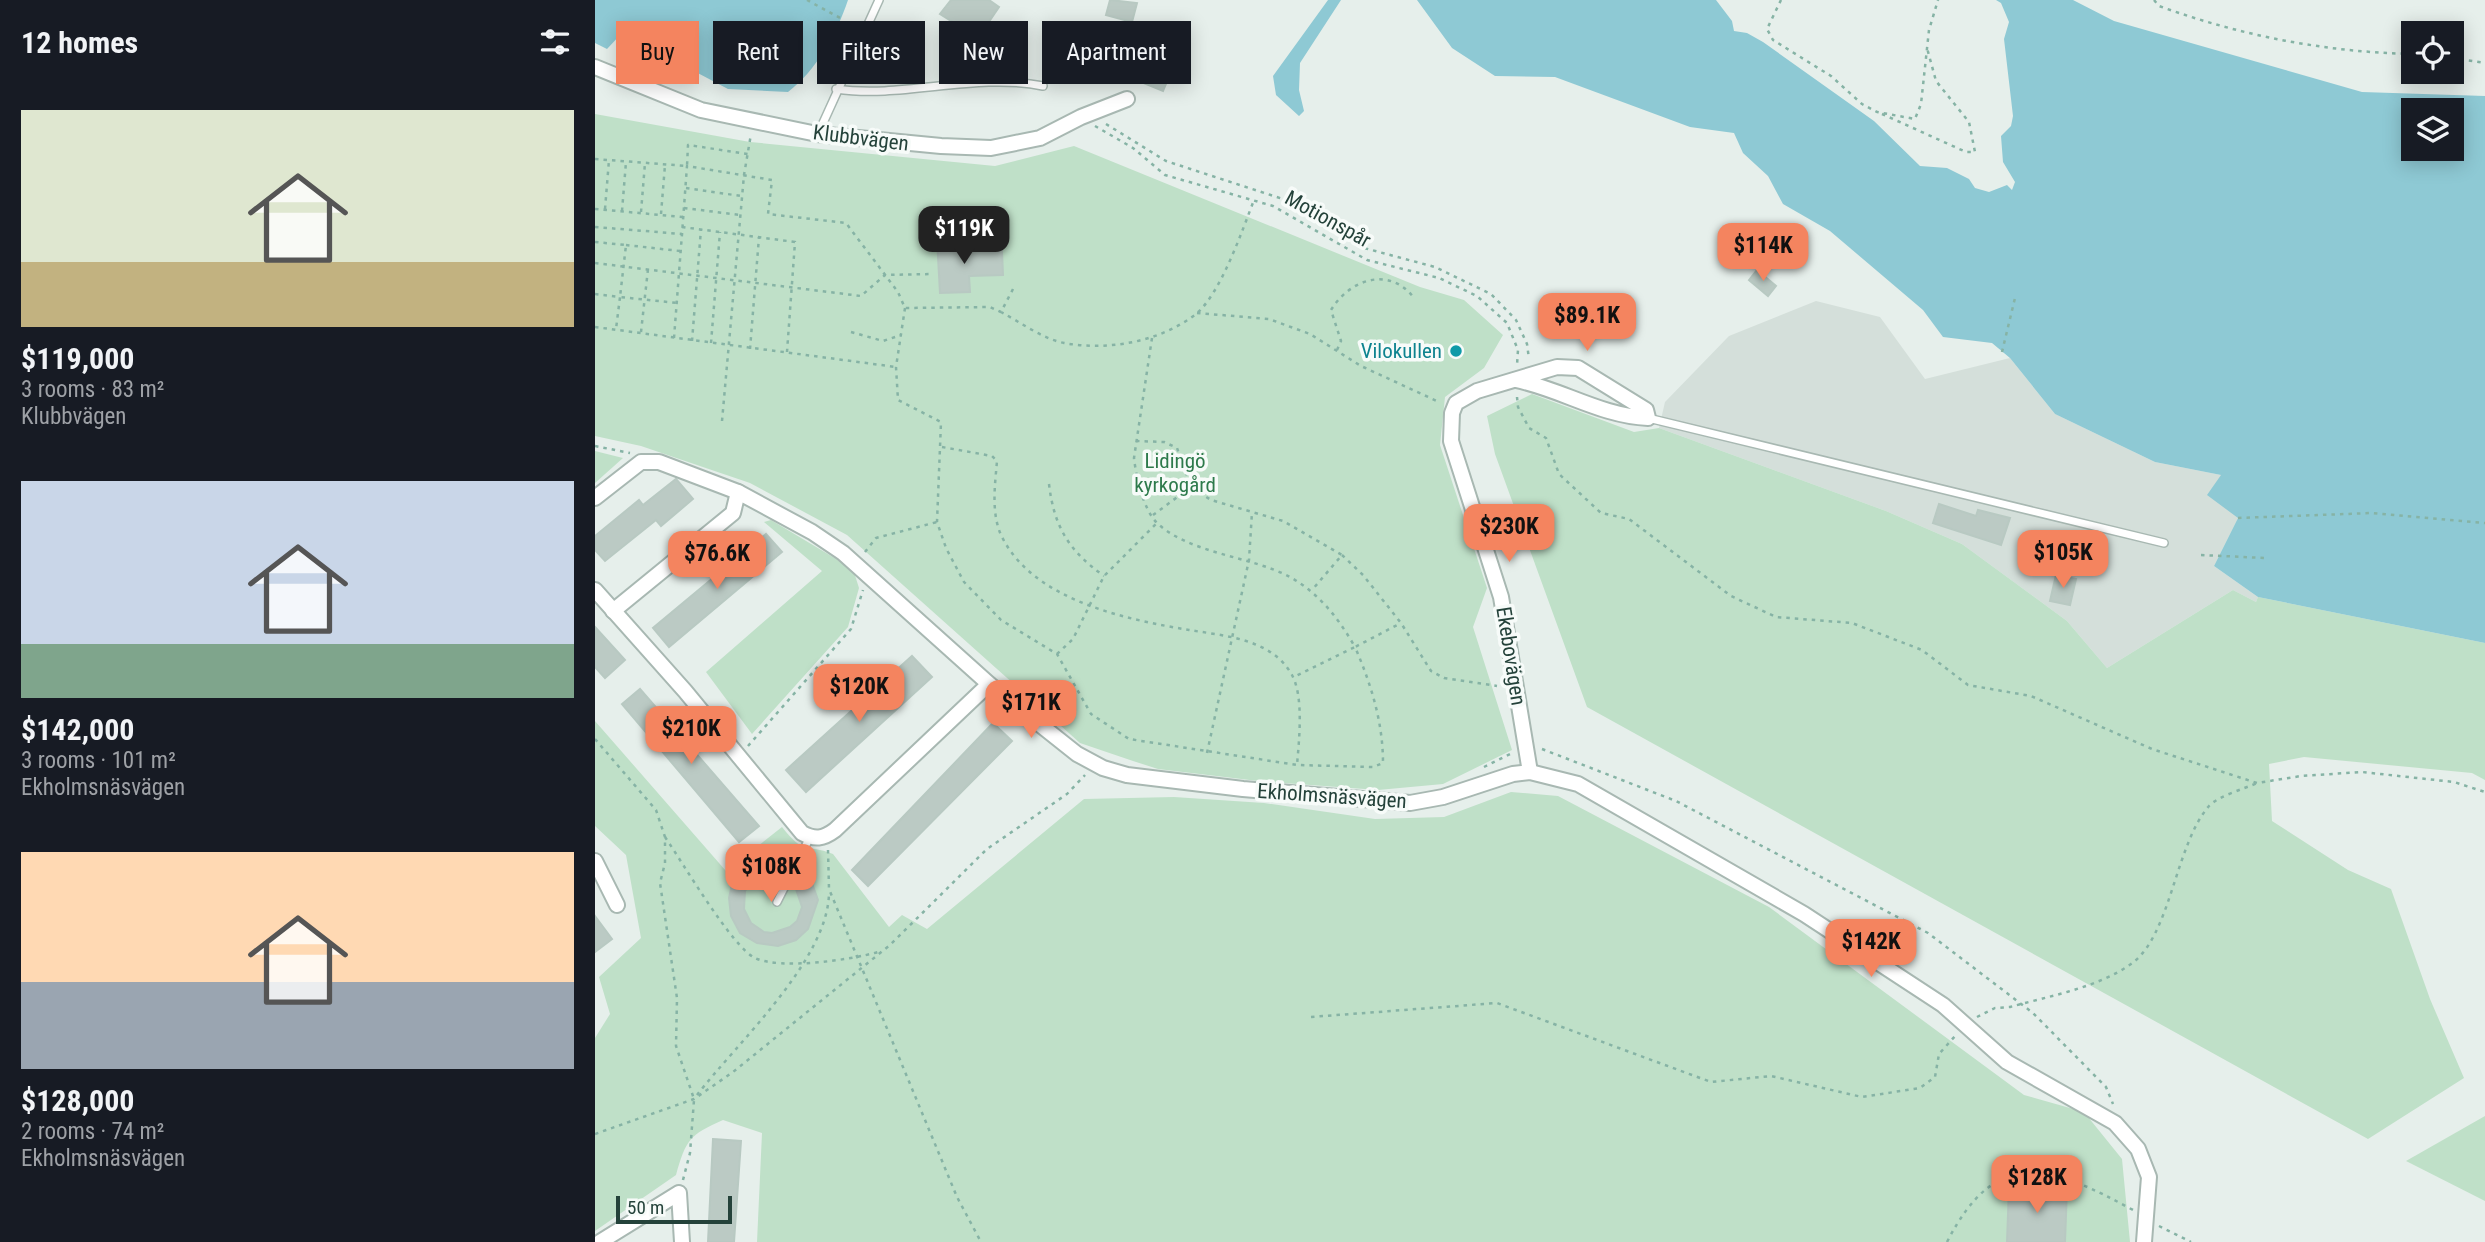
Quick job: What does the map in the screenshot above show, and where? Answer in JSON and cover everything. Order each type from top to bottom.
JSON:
[{"type":"street","name":"Klubbvägen","points":[[595,67],[701,110],[868,142],[991,148],[1040,138],[1085,115],[1127,99]]},
{"type":"street","points":[[1456,403],[1477,391],[1557,367],[1578,368],[1646,410],[1648,418],[1626,417],[1568,398],[1544,385],[1521,378]]},
{"type":"street","name":"Ekebovägen","points":[[1456,403],[1452,413],[1451,441],[1501,597],[1520,744],[1530,772]]},
{"type":"street","name":"Ekholmsnäsvägen","points":[[595,498],[631,468],[650,462],[688,471],[738,492],[812,531],[853,562],[989,684],[1077,754],[1103,768],[1127,775],[1410,803],[1443,797],[1506,775],[1530,772],[1578,784],[1792,907],[1943,1005],[2007,1062],[2115,1123],[2138,1149],[2148,1177],[2148,1218],[2144,1242]]},
{"type":"street","points":[[613,611],[733,513],[738,492]]},
{"type":"street","points":[[595,590],[802,833],[810,837],[827,836],[989,684]]},
{"type":"street","points":[[595,861],[617,905]]},
{"type":"street","points":[[600,1242],[679,1193],[682,1242]]},
{"type":"lane","points":[[817,134],[879,0]]},
{"type":"lane","points":[[836,89],[860,91],[980,84],[1043,86]]},
{"type":"lane","points":[[1648,418],[2164,543]]},
{"type":"lane","points":[[777,902],[810,837]]},
{"type":"path","points":[[807,0],[842,19]]},
{"type":"path","points":[[1781,0],[1769,20],[1769,35],[1877,112],[1966,152],[1975,152],[1969,122],[1936,81],[1927,45]]},
{"type":"path","points":[[1877,112],[1916,119],[1919,114],[1927,45],[1938,0]]},
{"type":"path","points":[[2154,0],[2159,6],[2216,27],[2274,40],[2350,53],[2401,54]]},
{"type":"path","points":[[2464,60],[2485,63]]},
{"type":"path","points":[[1085,115],[1166,161],[1283,199],[1364,248],[1435,267],[1491,294],[1516,320],[1527,344],[1529,363],[1521,378],[1518,407],[1529,428],[1546,438],[1559,474],[1601,513],[1629,519],[1731,596],[1776,617],[1852,623],[1922,650],[1968,685],[2031,696],[2152,748],[2257,783]]},
{"type":"path","name":"Motionspår","points":[[1085,115],[1133,148],[1165,176],[1189,185],[1254,200],[1293,215],[1367,260],[1439,278],[1478,296],[1507,323],[1518,350],[1521,378]]},
{"type":"path","points":[[722,421],[744,176],[753,120]]},
{"type":"path","points":[[674,338],[688,145],[748,154]]},
{"type":"path","points":[[595,159],[687,166],[772,180],[768,214],[846,223],[885,275],[905,308],[896,367],[898,400],[941,422],[937,522],[946,548],[964,582],[984,604],[1001,620],[1057,654],[1082,704],[1109,727],[1129,739],[1297,765],[1373,767],[1383,763],[1377,707],[1355,647],[1343,626],[1311,591],[1291,578],[1249,560],[1202,547],[1157,523],[1136,475],[1136,441],[1152,338]]},
{"type":"path","points":[[605,210],[609,160]]},
{"type":"path","points":[[622,211],[626,162]]},
{"type":"path","points":[[641,213],[645,163]]},
{"type":"path","points":[[660,215],[665,165]]},
{"type":"path","points":[[686,188],[742,196]]},
{"type":"path","points":[[905,308],[990,307],[1061,342],[1106,345],[1152,338],[1197,313],[1234,251],[1254,200]]},
{"type":"path","points":[[684,208],[741,215]]},
{"type":"path","points":[[595,209],[683,217]]},
{"type":"path","points":[[595,227],[682,234]]},
{"type":"path","points":[[682,227],[795,242],[787,353]]},
{"type":"path","points":[[692,341],[701,229]]},
{"type":"path","points":[[711,343],[720,232]]},
{"type":"path","points":[[750,349],[759,237]]},
{"type":"path","points":[[595,242],[680,251]]},
{"type":"path","points":[[616,330],[626,245]]},
{"type":"path","points":[[595,263],[861,296],[885,275],[932,274]]},
{"type":"path","points":[[641,333],[647,269]]},
{"type":"path","points":[[1337,350],[1341,341],[1331,310],[1341,293],[1355,284],[1375,279],[1406,288],[1414,298]]},
{"type":"path","points":[[1001,312],[1013,289]]},
{"type":"path","points":[[595,294],[677,303]]},
{"type":"path","points":[[2002,352],[2015,298]]},
{"type":"path","points":[[1197,313],[1269,319],[1310,334],[1361,366],[1440,403],[1456,403]]},
{"type":"path","points":[[595,327],[896,367]]},
{"type":"path","points":[[851,331],[883,341],[901,335]]},
{"type":"path","points":[[1136,441],[1164,442],[1177,448],[1191,487],[1211,500],[1283,521],[1342,555],[1363,575],[1401,623],[1431,671],[1444,678],[1497,686]]},
{"type":"path","points":[[595,446],[630,453]]},
{"type":"path","points":[[942,447],[992,456],[997,461],[994,508],[1000,533],[1015,558],[1033,575],[1112,613],[1171,627],[1233,637],[1260,646],[1279,659],[1294,677],[1300,721],[1297,765]]},
{"type":"path","points":[[1049,484],[1055,519],[1066,542],[1083,561],[1104,576]]},
{"type":"path","points":[[1153,515],[1191,487]]},
{"type":"path","points":[[1207,753],[1249,560],[1252,512]]},
{"type":"path","points":[[2238,518],[2372,513],[2485,523]]},
{"type":"path","points":[[853,562],[876,538],[937,522]]},
{"type":"path","points":[[1057,654],[1073,639],[1088,603],[1104,576],[1157,523]]},
{"type":"path","points":[[1311,591],[1342,555]]},
{"type":"path","points":[[2201,555],[2265,558]]},
{"type":"path","points":[[739,757],[851,629],[867,575]]},
{"type":"path","points":[[1294,677],[1401,623]]},
{"type":"path","points":[[595,739],[656,810],[665,837],[736,944],[756,959],[801,963],[860,957],[880,952]]},
{"type":"path","points":[[1478,770],[1512,753],[1520,744],[1676,801],[1928,933],[2021,1003],[2105,1087],[2117,1111]]},
{"type":"path","points":[[595,1134],[694,1099],[753,1057],[880,952],[987,849],[1067,794],[1092,768]]},
{"type":"path","points":[[1311,1017],[1497,1003],[1711,1082],[1771,1076],[1863,1097],[1920,1088],[1935,1077],[1939,1054],[1981,1014],[2101,980],[2133,963],[2158,929],[2192,835],[2210,804],[2257,783],[2301,775],[2362,772],[2454,782],[2485,792]]},
{"type":"path","points":[[694,1099],[762,1018],[819,937],[829,907],[827,836]]},
{"type":"path","points":[[665,837],[665,863],[660,883],[677,998],[676,1046],[694,1099],[690,1153],[679,1193]]},
{"type":"path","points":[[829,889],[860,957],[957,1197],[981,1242]]},
{"type":"path","points":[[1947,1242],[1965,1213],[1986,1188],[2005,1176],[2028,1173],[2059,1174],[2081,1182],[2190,1242]]},
{"type":"shaded area","points":[[1816,301],[1880,317],[1925,379],[2010,358],[2055,414],[2155,462],[2221,475],[2238,518],[2214,566],[2258,597],[2256,602],[2233,590],[2107,668],[2067,621],[1962,544],[1886,511],[1659,428],[1665,402],[1729,336]]},
{"type":"green space","name":"Lidingö kyrkogård","points":[[595,114],[750,142],[995,166],[1074,146],[1420,287],[1464,300],[1503,335],[1484,368],[1445,397],[1440,445],[1487,588],[1473,627],[1512,750],[1443,784],[1378,790],[1258,781],[1158,769],[1080,743],[847,535],[750,483],[641,446],[595,436]]},
{"type":"green space","points":[[1532,394],[1634,432],[1659,428],[1886,511],[1962,544],[2067,621],[2107,668],[2233,590],[2256,602],[2258,597],[2485,643],[2485,780],[2472,773],[2304,757],[2269,764],[2272,821],[2348,870],[2391,889],[2430,999],[2464,1078],[2368,1139],[1587,707],[1495,454],[1487,416]]},
{"type":"green space","points":[[595,451],[623,458],[595,483]]},
{"type":"green space","points":[[771,520],[853,569],[859,588],[848,627],[752,734],[706,672],[822,571],[764,522]]},
{"type":"green space","points":[[595,721],[726,871],[782,827],[801,845],[833,854],[889,927],[902,915],[927,929],[1084,799],[1174,797],[1264,803],[1375,819],[1444,817],[1511,792],[1558,796],[1769,907],[2024,1095],[2084,1112],[2122,1159],[2130,1242],[757,1242],[762,1133],[723,1120],[703,1130],[691,1140],[686,1146],[676,1175],[595,1231],[595,1038],[610,1014],[599,977],[641,938],[626,855],[595,826]]},
{"type":"green space","points":[[2485,1116],[2485,1201],[2406,1161]]},
{"type":"water","points":[[595,0],[848,0],[840,21],[817,21],[817,60],[803,78],[803,21],[713,21],[713,81],[699,74],[699,21],[616,21],[616,39],[607,49],[595,43]]},
{"type":"water","points":[[1328,0],[1341,0],[1300,63],[1299,90],[1304,111],[1299,116],[1276,95],[1273,76]]},
{"type":"water","points":[[1417,0],[1716,0],[1732,21],[1734,31],[1747,33],[1763,42],[1874,121],[1920,166],[1947,168],[1969,179],[1975,188],[1989,192],[2007,185],[2012,190],[2015,182],[2003,162],[2001,136],[2011,126],[2013,116],[2004,39],[2009,22],[2001,3],[1996,0],[2073,0],[2114,21],[2362,92],[2485,96],[2485,643],[2258,597],[2214,566],[2238,518],[2207,495],[2221,475],[2155,462],[2055,414],[2010,358],[1992,343],[1943,337],[1923,310],[1830,231],[1783,204],[1768,176],[1743,153],[1734,133],[1690,127],[1555,77],[1495,76],[1452,48]]},
{"type":"water","points":[[719,84],[797,84],[788,92],[728,89]]},
{"type":"building","points":[[951,0],[989,0],[999,7],[990,21],[951,21],[940,14]]},
{"type":"building","points":[[1110,0],[1137,3],[1132,21],[1106,15]]},
{"type":"building","points":[[1146,84],[1166,84],[1163,91]]},
{"type":"building","points":[[958,238],[958,253],[1002,251],[1003,275],[969,276],[970,292],[940,293],[937,239]]},
{"type":"building","points":[[1757,270],[1776,286],[1768,296],[1749,280]]},
{"type":"building","points":[[676,479],[693,499],[661,526],[656,520],[605,561],[595,550],[595,536],[639,500],[643,505]]},
{"type":"building","points":[[1939,504],[1976,516],[1978,510],[2010,518],[2001,545],[1933,523]]},
{"type":"building","points":[[766,534],[782,552],[669,647],[653,628]]},
{"type":"building","points":[[2056,575],[2076,579],[2070,605],[2050,601]]},
{"type":"building","points":[[595,627],[625,660],[605,678],[595,667]]},
{"type":"building","points":[[912,656],[932,677],[806,792],[786,770]]},
{"type":"building","points":[[640,689],[759,826],[739,842],[622,704]]},
{"type":"building","points":[[993,723],[1012,741],[868,886],[852,870]]},
{"type":"building","points":[[777,859],[791,860],[784,875],[766,874],[750,884],[745,891],[744,909],[751,923],[764,932],[772,933],[790,927],[797,921],[802,907],[794,883],[808,872],[818,900],[808,929],[796,940],[778,946],[757,943],[740,933],[731,916],[729,898],[732,884],[741,871],[754,863]]},
{"type":"building","points":[[595,916],[612,939],[595,952]]},
{"type":"building","points":[[713,1139],[741,1141],[734,1242],[708,1242]]},
{"type":"building","points":[[2009,1187],[2067,1189],[2065,1242],[2007,1242]]},
{"type":"place","name":"Vilokullen","points":[[1456,351]]}]
